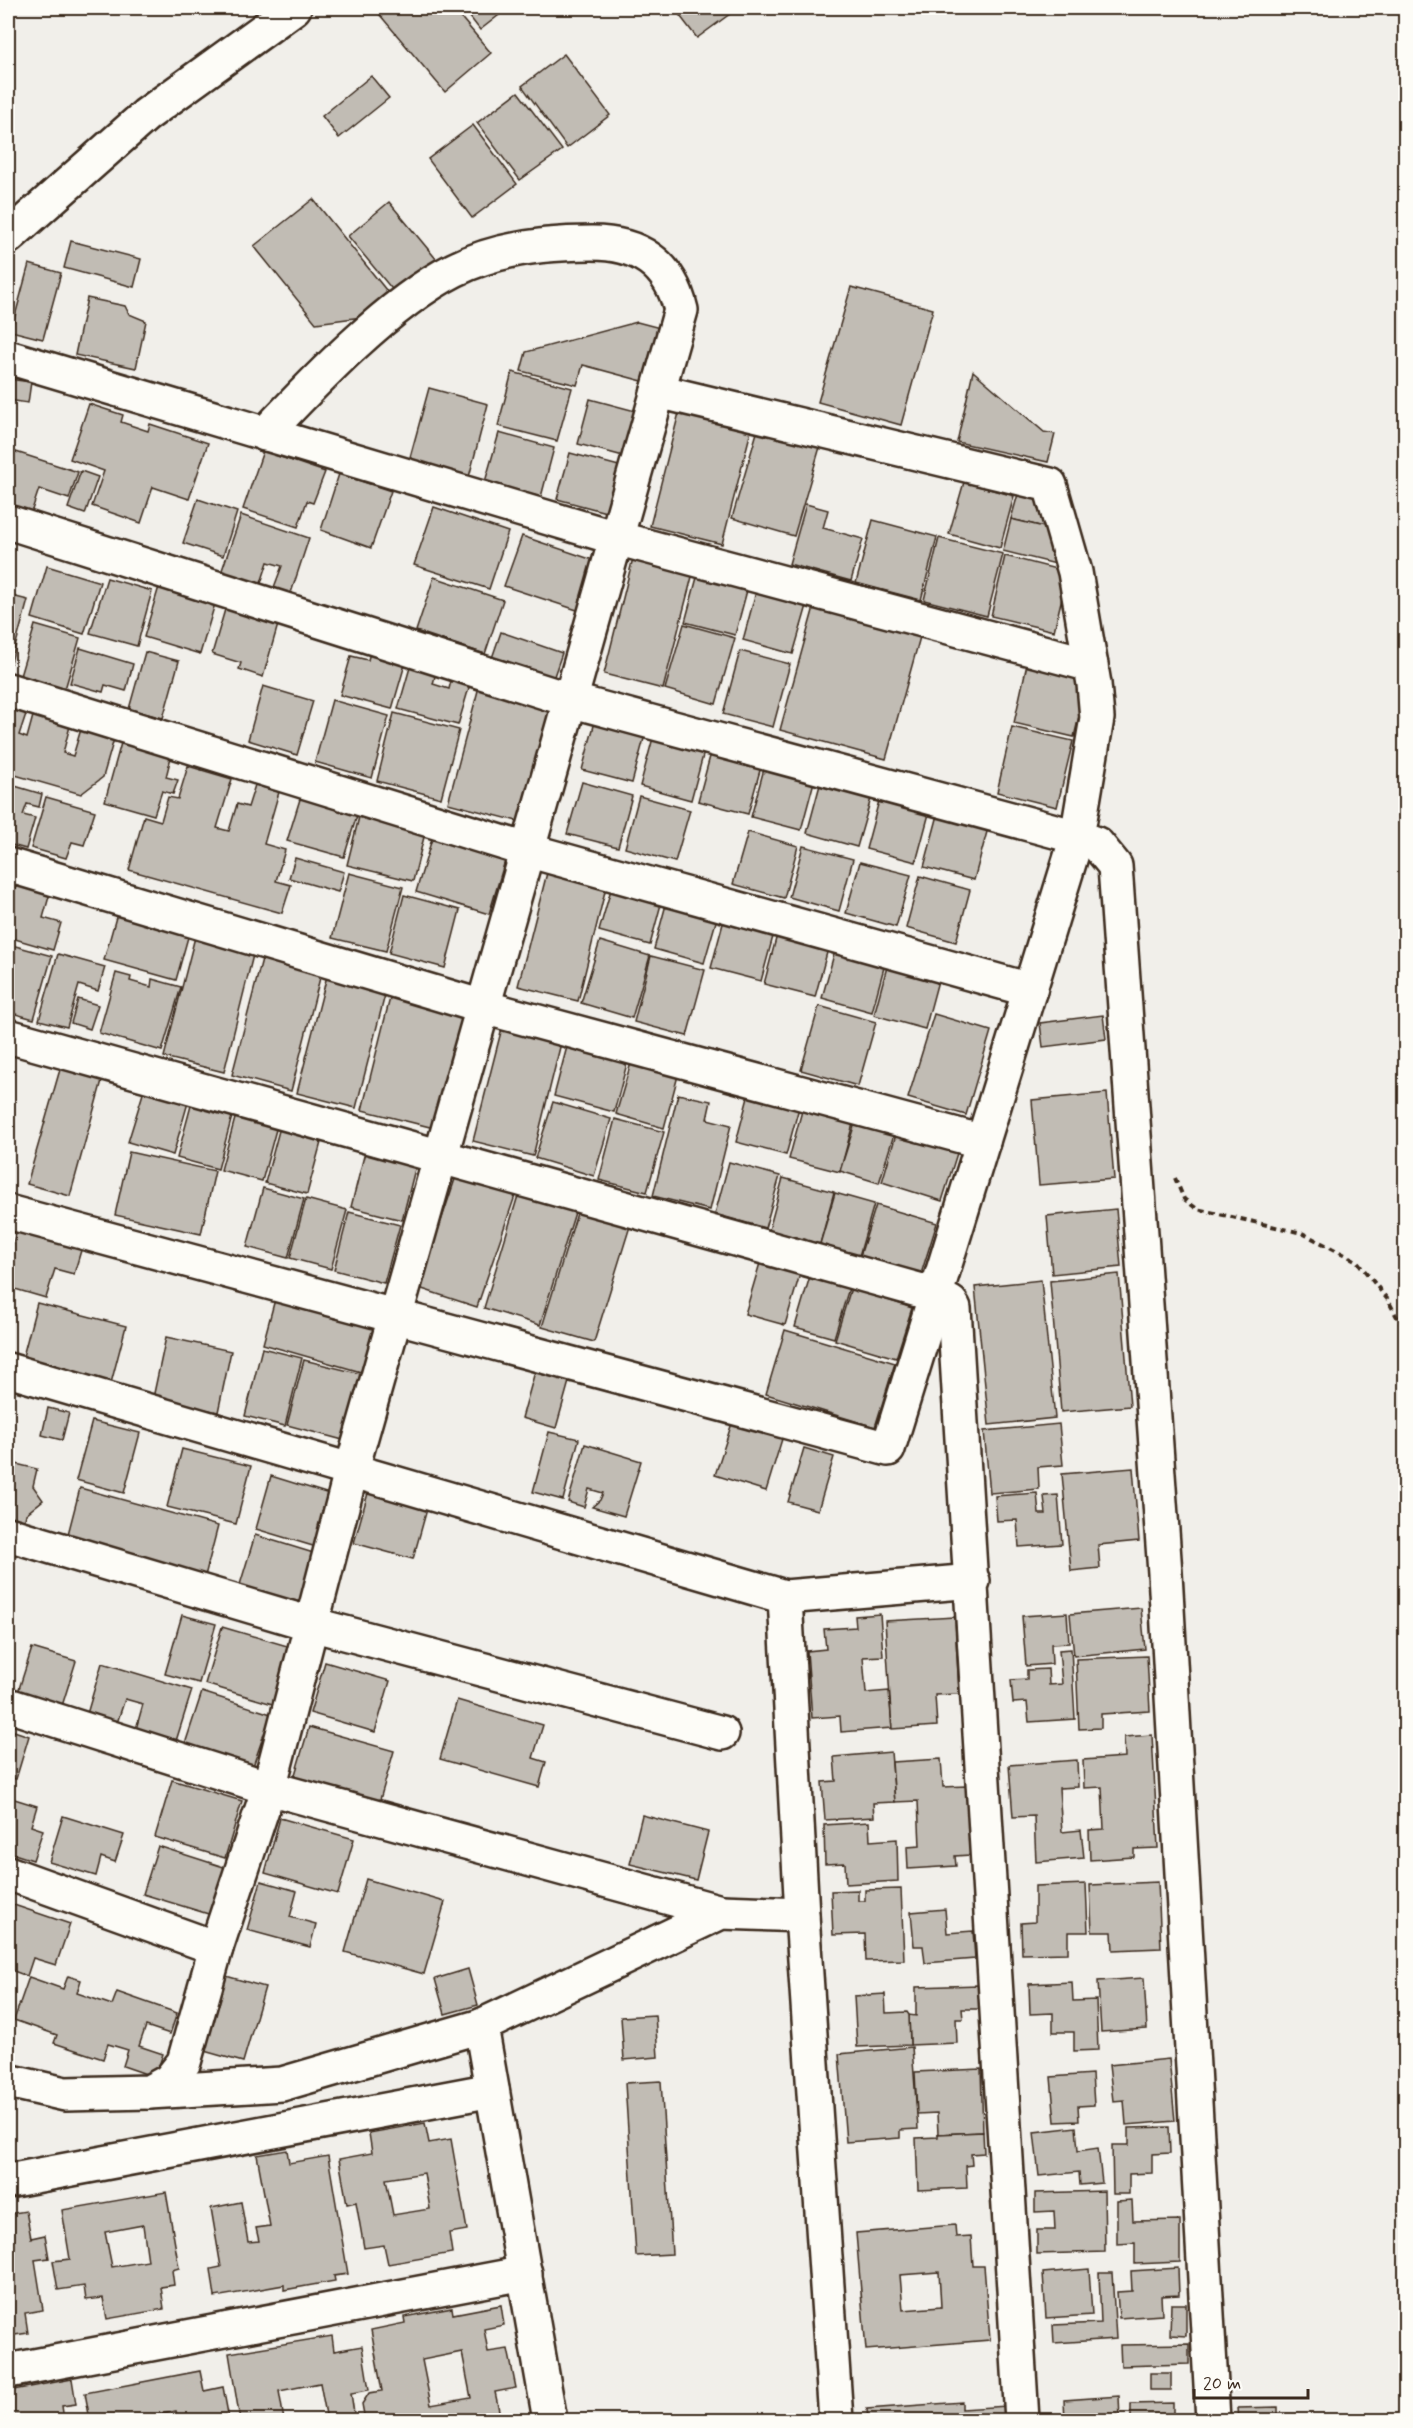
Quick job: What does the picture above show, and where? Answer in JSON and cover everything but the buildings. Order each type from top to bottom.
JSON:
[{"type":"street","points":[[8,237],[146,116],[294,8]]},
{"type":"street","points":[[149,2092],[168,2081],[184,2062],[216,1948],[269,1788],[351,1472],[681,310],[676,291],[663,271],[644,253],[611,243],[562,243],[510,251],[455,269],[410,298],[344,355],[265,434]]},
{"type":"street","points":[[8,357],[616,538],[1091,665]]},
{"type":"street","points":[[8,1212],[888,1449],[1077,837],[1097,718],[1091,665],[1075,572],[1050,484],[658,391]]},
{"type":"street","points":[[8,522],[570,700],[1077,837],[1097,844],[1115,866],[1118,878],[1165,1585],[1213,2421]]},
{"type":"street","points":[[8,690],[527,850],[1030,990]]},
{"type":"street","points":[[8,865],[483,1007],[983,1142]]},
{"type":"street","points":[[8,1036],[936,1295],[951,1303],[954,1308],[973,1581],[1022,2421]]},
{"type":"street","points":[[8,1370],[351,1472],[785,1596],[973,1581]]},
{"type":"street","points":[[8,1534],[311,1624],[722,1733]]},
{"type":"street","points":[[785,1596],[802,1915],[836,2421]]},
{"type":"street","points":[[8,1705],[269,1788],[721,1912],[802,1915]]},
{"type":"street","points":[[8,1873],[216,1948]]},
{"type":"street","points":[[8,2080],[65,2094],[149,2092],[282,2084],[481,2026],[721,1912]]},
{"type":"street","points":[[481,2026],[550,2421]]},
{"type":"street","points":[[8,2181],[492,2090]]},
{"type":"street","points":[[8,2371],[525,2273]]},
{"type":"path","points":[[1136,1151],[1156,1154],[1171,1170],[1184,1199],[1197,1209],[1302,1233],[1357,1262],[1388,1300],[1406,1334]]}]
